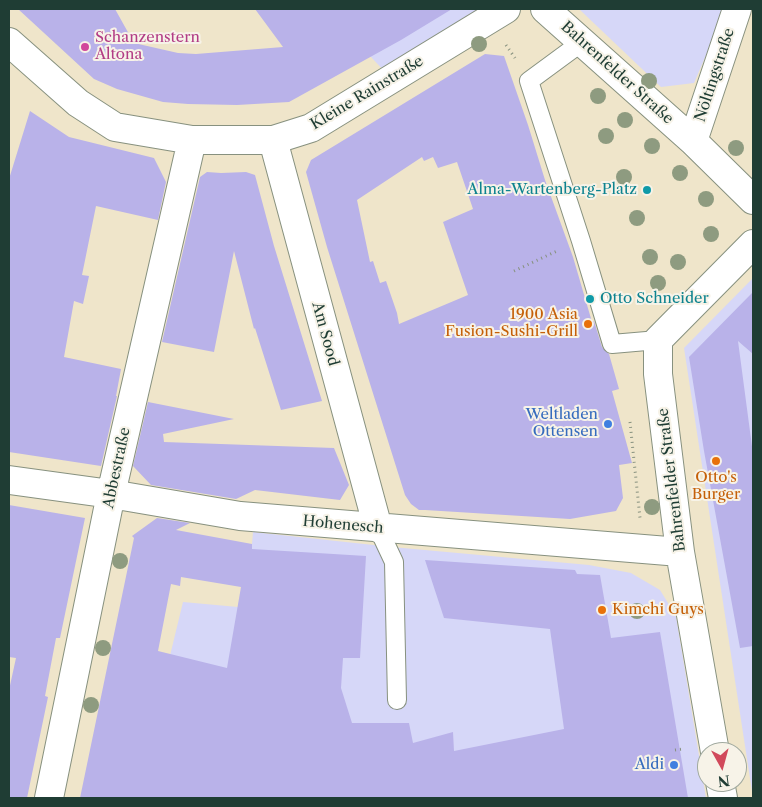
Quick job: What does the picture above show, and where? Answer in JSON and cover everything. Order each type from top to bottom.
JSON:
[{"type":"street","name":"Bahrenfelder Straße","points":[[544,9],[693,140],[753,200]]},
{"type":"street","name":"Nöltingstraße","points":[[693,140],[737,9]]},
{"type":"street","name":"Kleine Rainstraße","points":[[9,42],[78,103],[115,127],[192,140],[273,140],[311,128],[498,14]]},
{"type":"street","name":"Abbestraße","points":[[50,798],[111,494],[192,140]]},
{"type":"street","name":"Am Sood","points":[[273,140],[378,528]]},
{"type":"street","points":[[658,340],[753,244]]},
{"type":"street","name":"Bahrenfelder Straße","points":[[658,340],[658,374],[680,552],[712,742]]},
{"type":"street","name":"Hohenesch","points":[[9,480],[111,494],[240,516],[680,552]]},
{"type":"lane","points":[[582,42],[528,81],[581,241],[612,344],[658,340]]},
{"type":"lane","points":[[378,528],[394,562],[397,700]]},
{"type":"path","points":[[498,14],[528,81]]},
{"type":"path","points":[[514,271],[561,249]]},
{"type":"path","points":[[630,417],[644,550]]},
{"type":"shaded area","points":[[326,9],[490,9],[386,73]]},
{"type":"shaded area","points":[[579,9],[726,9],[694,83],[661,87]]},
{"type":"shaded area","points":[[753,278],[753,798],[747,759],[747,742],[744,742],[684,348]]},
{"type":"shaded area","points":[[253,532],[589,565],[631,573],[660,590],[676,616],[697,743],[697,792],[705,792],[706,798],[146,798],[150,774],[143,767],[183,602],[238,607]]},
{"type":"building","points":[[18,9],[115,9],[134,43],[178,53],[196,54],[283,47],[255,9],[452,9],[401,40],[289,102],[237,105],[163,102],[117,89],[94,79]]},
{"type":"building","points":[[485,54],[504,56],[573,257],[592,322],[594,321],[602,347],[609,354],[619,389],[612,391],[632,463],[619,465],[623,498],[616,511],[570,519],[419,510],[411,504],[405,495],[327,247],[306,172],[311,160]],"holes":[[[422,157],[424,161],[433,157],[438,168],[457,162],[473,209],[443,222],[468,295],[399,324],[386,281],[380,283],[373,261],[370,262],[357,200]]]},
{"type":"building","points":[[30,111],[69,137],[154,158],[166,182],[158,220],[96,206],[82,275],[89,276],[83,304],[74,301],[64,357],[121,369],[117,396],[101,466],[9,452],[9,179]]},
{"type":"building","points":[[207,172],[246,172],[255,175],[274,246],[322,401],[281,410],[254,329],[234,251],[214,352],[162,342],[200,177]]},
{"type":"building","points":[[753,292],[753,354],[738,341],[753,454],[753,646],[740,648],[689,357]]},
{"type":"building","points":[[148,402],[234,419],[163,434],[164,442],[334,448],[349,485],[340,500],[255,490],[236,499],[151,485],[133,466]]},
{"type":"building","points":[[9,505],[85,518],[60,638],[56,638],[45,696],[48,697],[27,798],[9,798],[9,690],[16,658],[9,657]]},
{"type":"building","points":[[157,518],[190,523],[176,530],[252,544],[252,549],[366,556],[360,658],[343,658],[341,688],[352,723],[409,723],[413,743],[453,732],[454,751],[564,729],[550,629],[444,618],[425,560],[575,570],[577,574],[600,575],[611,638],[660,632],[688,798],[80,798],[134,538],[132,536]],"holes":[[[181,577],[241,587],[227,668],[158,651],[171,584],[180,586]]]},
{"type":"place","name":"Schanzenstern Altona","points":[[85,47]]},
{"type":"place","name":"Alma-Wartenberg-Platz","points":[[647,190]]},
{"type":"place","name":"Otto Schneider","points":[[590,299]]},
{"type":"place","name":"1900 Asia Fusion-Sushi-Grill","points":[[588,324]]},
{"type":"place","name":"Weltladen Ottensen","points":[[608,424]]},
{"type":"place","name":"Otto's Burger","points":[[716,461]]},
{"type":"place","name":"Kimchi Guys","points":[[602,610]]},
{"type":"place","name":"Aldi","points":[[674,765]]}]
